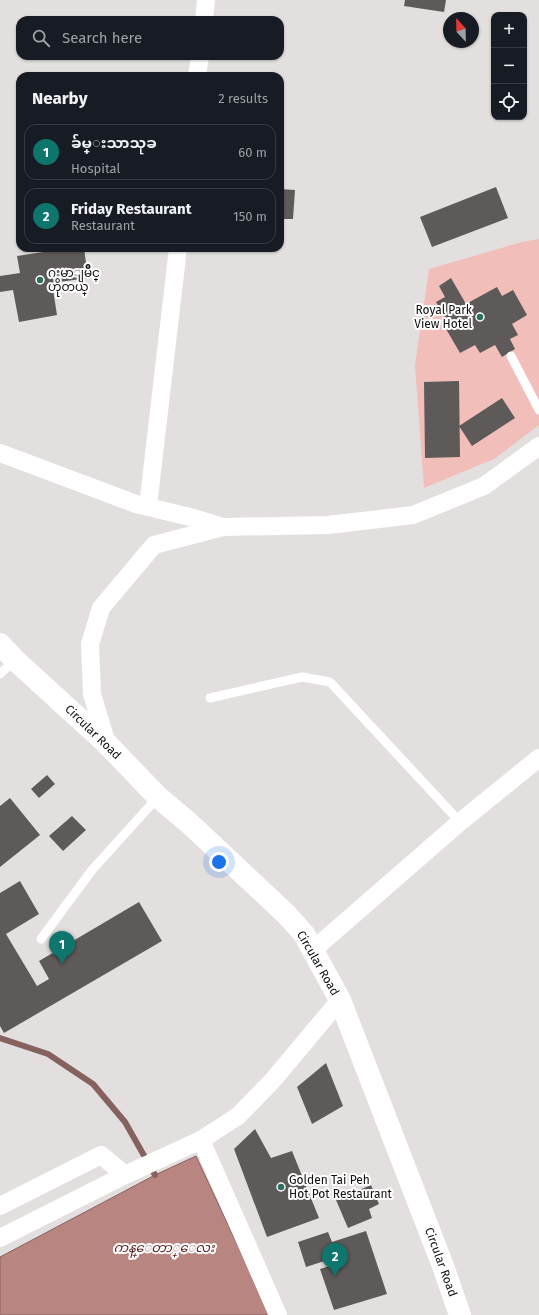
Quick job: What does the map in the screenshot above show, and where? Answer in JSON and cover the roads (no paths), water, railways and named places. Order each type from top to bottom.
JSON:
[{"type":"street","points":[[204,16],[206,0]]},
{"type":"street","points":[[198,72],[199,60]]},
{"type":"street","points":[[148,506],[178,252]]},
{"type":"street","points":[[107,744],[92,694],[90,644],[101,608],[154,545],[223,527],[328,525],[413,515],[484,486],[539,446]]},
{"type":"street","points":[[0,452],[136,504],[223,527]]},
{"type":"street","name":"Circular Road","points":[[0,644],[8,667],[107,744],[158,797],[188,822],[286,914],[304,934],[340,1000],[440,1258],[460,1315]]},
{"type":"street","points":[[313,950],[460,822],[539,758]]},
{"type":"street","points":[[0,1238],[172,1152],[201,1140],[238,1116],[273,1080],[340,1000]]},
{"type":"street","points":[[201,1140],[278,1315]]},
{"type":"street","points":[[0,1206],[101,1155],[125,1175]]},
{"type":"lane","points":[[511,356],[539,410]]},
{"type":"lane","points":[[210,698],[302,677],[330,682],[460,822]]},
{"type":"lane","points":[[41,940],[92,870],[158,797]]},
{"type":"water","name":"ကန္ေတာ္ေလး","points":[[196,1156],[270,1315],[0,1315],[0,1257],[155,1175]]},
{"type":"waterway","points":[[0,1038],[48,1054],[93,1084],[125,1122],[155,1175]]},
{"type":"place","name":"ဂႏမာျမိဳင္ ဟိုတယ္","points":[[40,280]]},
{"type":"place","name":"Royal Park View Hotel","points":[[480,317]]},
{"type":"place","name":"ခ်မ္းသာသုခ","points":[[62,964]]},
{"type":"place","name":"Golden Tai Peh Hot Pot Restaurant","points":[[281,1187]]},
{"type":"place","name":"Friday Restaurant","points":[[335,1276]]}]
